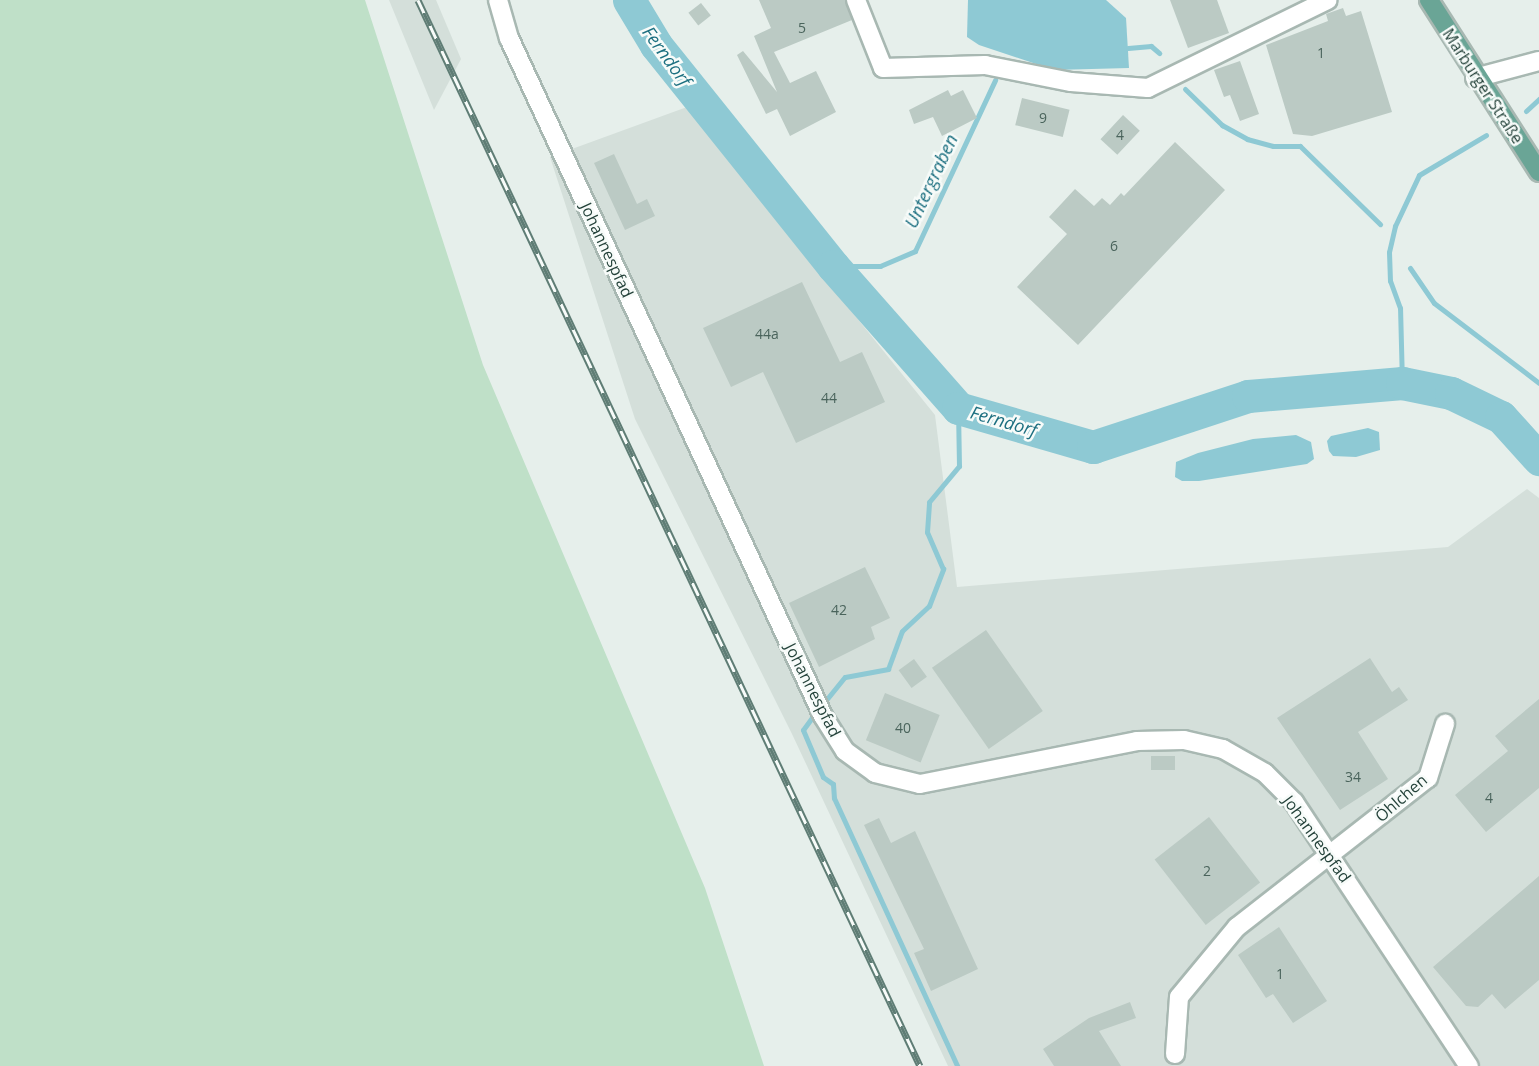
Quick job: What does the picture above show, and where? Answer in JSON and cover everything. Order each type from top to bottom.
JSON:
[{"type":"main road","name":"Marburger Straße","points":[[1429,0],[1475,78],[1539,172]]},
{"type":"street","name":"Johannespfad","points":[[498,0],[509,38],[823,716],[845,751],[875,773],[920,784],[1137,741],[1184,740],[1223,749],[1265,773],[1294,802],[1468,1066]]},
{"type":"street","points":[[856,0],[883,68],[985,65],[1071,82],[1148,88],[1328,0]]},
{"type":"street","points":[[1475,78],[1539,61]]},
{"type":"street","name":"Öhlchen","points":[[1175,1054],[1179,997],[1238,927],[1428,778],[1445,724]]},
{"type":"shaded area","points":[[389,0],[436,0],[461,59],[434,110]]},
{"type":"shaded area","points":[[687,107],[935,415],[957,587],[1448,547],[1527,489],[1539,498],[1539,1066],[948,1066],[792,734],[635,419],[550,157]]},
{"type":"green space","points":[[0,0],[365,0],[483,365],[705,888],[764,1066],[0,1066]]},
{"type":"water","points":[[968,0],[1106,0],[1126,18],[1129,68],[1054,70],[979,45],[967,37]]},
{"type":"water","points":[[1368,428],[1379,432],[1380,450],[1356,457],[1333,456],[1329,451],[1327,441],[1331,436]]},
{"type":"water","points":[[1296,435],[1311,442],[1314,459],[1307,464],[1199,481],[1182,481],[1175,477],[1176,462],[1198,453],[1253,439]]},
{"type":"building","points":[[759,0],[845,0],[852,20],[774,52],[790,83],[816,71],[836,112],[790,136],[777,109],[766,114],[737,55],[743,51],[777,92],[754,36],[771,28]]},
{"type":"building","points":[[1170,0],[1217,0],[1229,33],[1188,48]]},
{"type":"building","points":[[701,3],[711,16],[698,25],[688,13]]},
{"type":"building","points":[[1343,8],[1346,16],[1361,11],[1392,112],[1312,136],[1293,134],[1266,45],[1328,21],[1326,14]]},
{"type":"building","points":[[1240,61],[1259,114],[1240,121],[1230,95],[1224,97],[1214,70]]},
{"type":"building","points":[[948,90],[951,96],[963,90],[977,118],[942,136],[933,117],[914,124],[909,110]]},
{"type":"building","points":[[1022,98],[1070,110],[1063,137],[1015,125]]},
{"type":"building","points":[[1123,115],[1140,131],[1117,155],[1100,139]]},
{"type":"building","points":[[1175,142],[1225,190],[1078,345],[1017,287],[1067,234],[1049,217],[1075,189],[1094,206],[1102,198],[1110,205],[1121,193],[1124,196]]},
{"type":"building","points":[[614,154],[637,204],[647,199],[655,216],[625,230],[594,163]]},
{"type":"building","points":[[802,282],[840,362],[862,352],[885,402],[796,443],[763,372],[731,387],[703,328]]},
{"type":"building","points":[[865,567],[890,618],[871,627],[875,639],[819,667],[789,603]]},
{"type":"building","points":[[986,630],[1043,711],[989,749],[932,668]]},
{"type":"building","points":[[1370,658],[1392,692],[1399,687],[1408,700],[1358,732],[1388,779],[1340,810],[1277,718]]},
{"type":"building","points":[[914,659],[927,677],[912,688],[899,670]]},
{"type":"building","points":[[885,693],[940,715],[921,762],[866,740]]},
{"type":"building","points":[[1539,699],[1539,788],[1486,832],[1455,795],[1508,751],[1495,736]]},
{"type":"building","points":[[1151,756],[1175,756],[1175,770],[1151,770]]},
{"type":"building","points":[[1209,817],[1260,882],[1206,925],[1155,859]]},
{"type":"building","points":[[879,818],[891,843],[915,831],[978,969],[931,991],[914,953],[924,949],[864,825]]},
{"type":"building","points":[[1539,876],[1539,980],[1505,1009],[1492,994],[1478,1007],[1466,1006],[1433,967]]},
{"type":"building","points":[[1279,927],[1327,1001],[1293,1023],[1273,994],[1266,998],[1238,955]]},
{"type":"building","points":[[1130,1002],[1136,1018],[1099,1031],[1121,1066],[1054,1066],[1043,1049],[1089,1018]]},
{"type":"waterway","name":"Ferndorf","points":[[629,0],[656,45],[833,266],[958,408],[1093,447],[1248,396],[1402,383],[1451,393],[1501,417],[1539,459]]},
{"type":"waterway","points":[[1128,48],[1151,46],[1159,53]]},
{"type":"waterway","name":"Untergraben","points":[[833,266],[880,266],[915,251],[995,80]]},
{"type":"waterway","points":[[1185,89],[1222,125],[1247,139],[1273,146],[1300,146],[1380,224]]},
{"type":"waterway","points":[[1526,111],[1539,99]]},
{"type":"waterway","points":[[1402,383],[1400,308],[1390,281],[1389,252],[1395,226],[1419,175],[1486,135]]},
{"type":"waterway","points":[[1410,268],[1434,303],[1539,383]]},
{"type":"waterway","points":[[822,705],[845,677],[888,669],[902,631],[929,606],[943,569],[927,532],[929,502],[959,466],[958,408]]},
{"type":"waterway","points":[[816,712],[803,730],[823,777],[833,784],[834,798],[957,1066]]},
{"type":"railway","points":[[418,0],[920,1066]]}]
